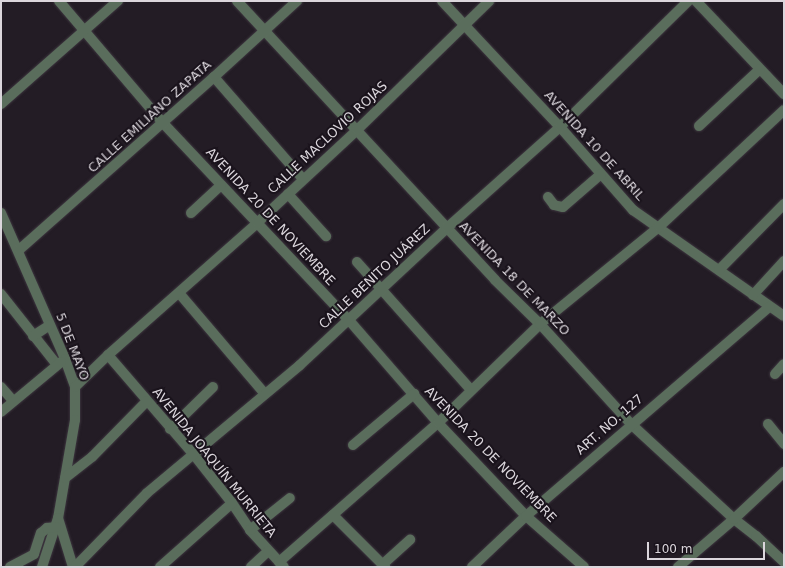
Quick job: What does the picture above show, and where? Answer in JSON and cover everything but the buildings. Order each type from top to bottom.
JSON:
[{"type":"street","name":"AVENIDA 20 DE NOVIEMBRE","points":[[59,1],[163,123],[348,319],[438,423],[526,516],[584,567]]},
{"type":"street","points":[[1,104],[118,1]]},
{"type":"street","name":"AVENIDA 18 DE MARZO","points":[[237,1],[495,280],[540,324],[631,424],[734,519],[756,536],[784,562]]},
{"type":"street","name":"CALLE EMILIANO ZAPATA","points":[[19,250],[163,123],[296,1]]},
{"type":"street","name":"AVENIDA 10 DE ABRIL","points":[[442,1],[560,127],[633,210],[784,316]]},
{"type":"street","name":"CALLE MACLOVIO ROJAS","points":[[75,387],[108,355],[257,223],[357,130],[489,1]]},
{"type":"street","name":"CALLE BENITO JUÁREZ","points":[[74,567],[147,493],[194,455],[264,393],[300,365],[447,228],[560,127],[688,1]]},
{"type":"street","points":[[696,1],[784,94]]},
{"type":"street","points":[[699,126],[760,69]]},
{"type":"street","points":[[214,77],[303,179]]},
{"type":"street","points":[[282,564],[333,515],[438,423],[540,324],[659,227],[784,110]]},
{"type":"street","points":[[548,198],[554,205],[563,207],[601,174]]},
{"type":"street","points":[[191,213],[221,185]]},
{"type":"street","points":[[288,194],[326,236]]},
{"type":"street","points":[[719,270],[784,204]]},
{"type":"street","name":"5 DE MAYO","points":[[1,213],[19,250],[50,325],[61,362],[75,387],[75,420],[57,522],[42,567]]},
{"type":"street","points":[[754,295],[784,261]]},
{"type":"street","points":[[357,262],[380,290],[471,390]]},
{"type":"street","points":[[179,293],[264,393]]},
{"type":"street","points":[[1,294],[33,336],[61,362],[1,412]]},
{"type":"street","name":"ART. NO. 127","points":[[472,567],[526,516],[769,306]]},
{"type":"street","points":[[33,336],[50,325]]},
{"type":"street","name":"AVENIDA JOAQUÍN MURRIETA","points":[[108,355],[170,429],[194,455],[232,503],[250,530],[268,551],[282,564]]},
{"type":"street","points":[[775,374],[784,364]]},
{"type":"street","points":[[1,387],[14,401]]},
{"type":"street","points":[[170,429],[213,387]]},
{"type":"street","points":[[353,445],[414,394]]},
{"type":"street","points":[[65,478],[92,457],[147,401]]},
{"type":"street","points":[[768,424],[784,444]]},
{"type":"street","points":[[678,567],[734,519],[784,472]]},
{"type":"street","points":[[250,530],[290,498]]},
{"type":"street","points":[[160,567],[172,562],[232,503]]},
{"type":"street","points":[[333,515],[383,566],[410,540]]},
{"type":"street","points":[[10,567],[34,554],[41,533],[57,522],[74,567]]},
{"type":"street","points":[[251,567],[268,551]]}]
